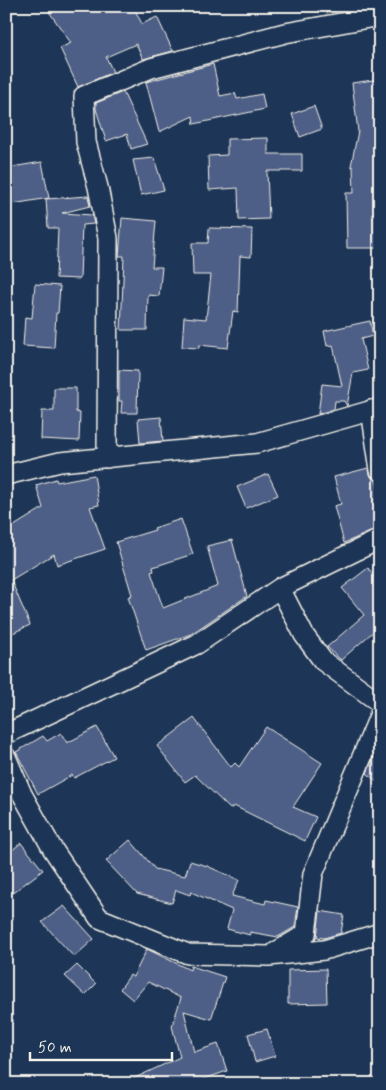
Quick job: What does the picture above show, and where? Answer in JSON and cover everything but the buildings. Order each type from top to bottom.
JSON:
[{"type":"street","points":[[107,458],[108,238],[98,186],[86,142],[84,96],[151,68],[285,34],[380,16]]},
{"type":"street","points":[[6,475],[60,462],[257,443],[376,409],[380,470]]},
{"type":"street","points":[[6,734],[197,644],[280,588],[380,539]]},
{"type":"street","points":[[280,588],[304,635],[323,661],[380,702]]},
{"type":"street","points":[[269,956],[306,934],[313,874],[380,714]]},
{"type":"street","points":[[6,757],[22,794],[52,848],[99,918],[188,954],[269,956],[324,950],[380,933]]}]
